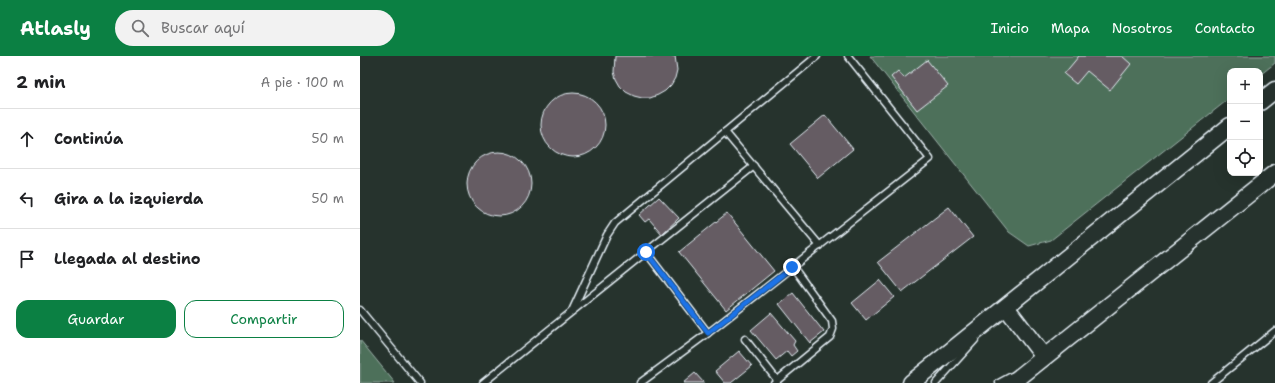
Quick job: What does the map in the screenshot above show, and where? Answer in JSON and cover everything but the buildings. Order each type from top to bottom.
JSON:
[{"type":"street","points":[[1263,100],[1275,90]]},
{"type":"street","points":[[911,383],[1227,133]]},
{"type":"street","points":[[1012,383],[1266,176]]},
{"type":"street","points":[[1006,307],[1044,357]]},
{"type":"lane","points":[[572,311],[607,235],[615,223],[817,56]]},
{"type":"lane","points":[[640,383],[708,333],[930,159],[848,56]]},
{"type":"lane","points":[[725,132],[820,246]]},
{"type":"lane","points":[[482,383],[754,166]]},
{"type":"lane","points":[[646,252],[708,333]]},
{"type":"lane","points":[[745,339],[775,382],[830,337],[833,329],[832,322],[792,267]]},
{"type":"lane","points":[[936,383],[1006,307]]},
{"type":"lane","points":[[360,310],[420,383]]},
{"type":"lane","points":[[1211,383],[1275,331]]},
{"type":"lane","points":[[999,383],[1044,357]]},
{"type":"green space","points":[[870,56],[1275,56],[1275,63],[1263,73],[1263,68],[1227,68],[1227,100],[1051,240],[1029,246],[1009,232]]},
{"type":"green space","points":[[360,340],[395,383],[360,383]]},
{"type":"route","points":[[646,252],[708,333],[792,267]]}]
